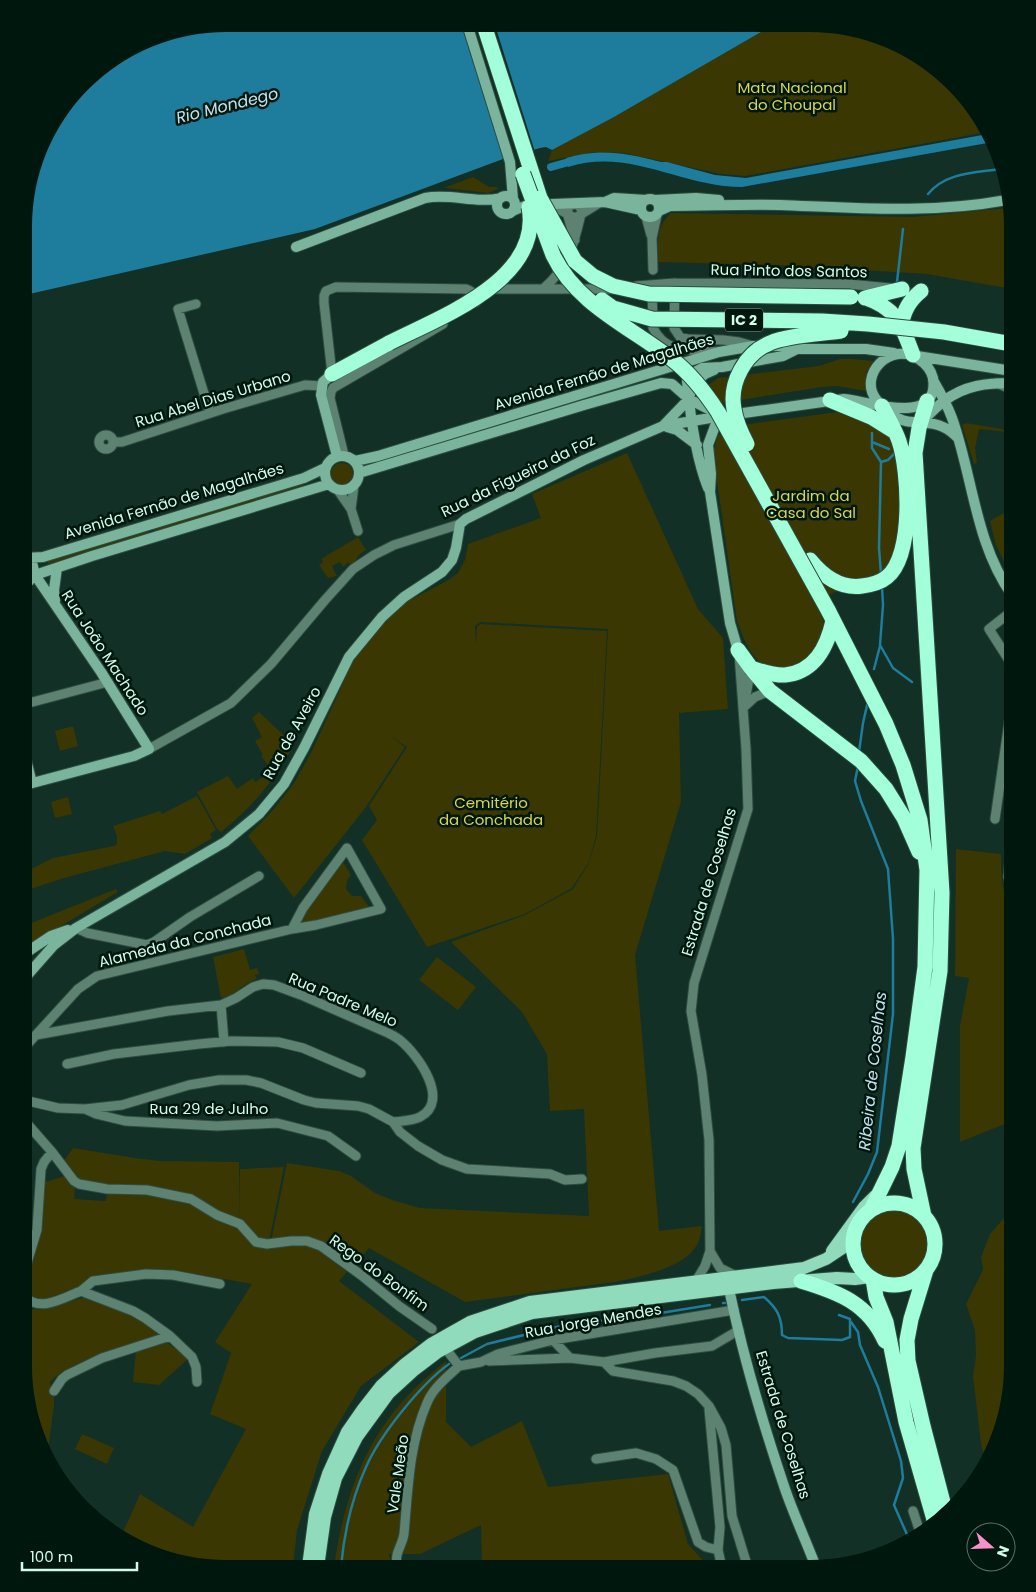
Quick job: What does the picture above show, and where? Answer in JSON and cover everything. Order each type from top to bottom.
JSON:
[{"type":"highway","name":"IC 2","points":[[477,32],[517,174],[558,266],[572,286],[606,313],[642,325],[666,328],[842,331],[912,337],[1004,353]]},
{"type":"highway","name":"IC 2","points":[[486,32],[539,202],[560,259],[582,288],[613,308],[652,319],[822,321],[868,324],[944,332],[1004,343]]},
{"type":"highway","points":[[332,374],[467,304],[501,280],[514,265],[524,248],[530,224],[530,213],[517,174]]},
{"type":"highway","points":[[539,202],[575,261],[593,276],[613,286],[649,294],[858,298],[880,303],[892,312],[901,324],[914,355]]},
{"type":"highway","points":[[858,298],[902,289]]},
{"type":"highway","points":[[901,324],[906,307],[921,291]]},
{"type":"highway","points":[[606,313],[672,360],[688,373],[704,391],[718,412],[894,720],[913,765],[928,818],[935,894],[915,1047],[899,1146],[872,1210],[859,1224],[854,1241],[854,1251],[862,1270],[871,1278],[887,1284],[901,1285],[915,1280],[926,1270]]},
{"type":"highway","points":[[751,668],[785,675],[804,670],[820,657],[829,639],[832,613],[810,560],[739,429],[733,408],[733,392],[742,367],[752,355],[768,344],[778,340],[842,331]]},
{"type":"highway","points":[[830,400],[871,417],[896,432]]},
{"type":"highway","points":[[927,401],[920,422],[915,453],[940,971],[914,1148],[914,1169],[924,1216],[932,1229],[935,1246],[911,1319],[907,1340],[908,1361],[944,1506]]},
{"type":"highway","points":[[810,560],[819,572],[845,585],[860,586],[872,584],[887,578],[896,566],[903,549],[907,516],[905,470],[900,442],[882,406]]},
{"type":"highway","points":[[738,650],[770,691],[861,761],[886,789],[904,818],[935,894]]},
{"type":"highway","points":[[872,1210],[884,1204],[899,1203],[912,1208],[924,1216]]},
{"type":"highway","points":[[871,1278],[886,1322],[906,1422],[933,1515]]},
{"type":"highway","points":[[801,1281],[847,1297],[869,1314],[883,1336],[894,1362]]},
{"type":"main road","points":[[470,32],[509,158],[517,174],[509,201],[512,212],[506,214],[482,200]]},
{"type":"main road","points":[[296,247],[425,198],[446,196],[482,200],[575,204],[603,202],[614,198],[650,200],[696,198],[777,205]]},
{"type":"main road","points":[[650,200],[659,205],[651,213]]},
{"type":"main road","points":[[650,200],[641,205],[651,213]]},
{"type":"main road","points":[[498,209],[498,203],[509,201]]},
{"type":"main road","points":[[603,202],[651,213],[670,206],[777,205],[922,210],[968,207],[1002,201]]},
{"type":"main road","name":"Avenida Fernão de Magalhães","points":[[355,461],[378,456],[719,352],[753,346],[784,346],[797,349],[866,350],[896,354]]},
{"type":"main road","points":[[710,492],[704,479],[689,399],[692,386],[705,374],[722,367],[784,356],[797,349]]},
{"type":"main road","points":[[958,438],[942,426],[902,420],[882,406],[873,394],[871,381],[876,368],[886,357],[896,354],[914,355],[1004,370]]},
{"type":"main road","points":[[914,355],[928,367],[952,417],[987,550],[1004,584]]},
{"type":"main road","points":[[332,374],[322,386],[321,395],[340,456]]},
{"type":"main road","points":[[882,406],[908,409],[916,407],[927,401],[932,390],[933,379]]},
{"type":"main road","name":"Avenida Fernão de Magalhães","points":[[360,473],[661,383],[672,384],[689,399],[722,416]]},
{"type":"main road","points":[[920,422],[945,400],[963,389],[976,385],[1004,383]]},
{"type":"main road","points":[[952,417],[963,389]]},
{"type":"main road","points":[[689,399],[664,426],[677,430],[697,446]]},
{"type":"main road","name":"Rua da Figueira da Foz","points":[[460,524],[466,519],[584,460],[664,426],[830,400],[855,400],[882,406]]},
{"type":"main road","points":[[710,492],[711,474],[708,445],[715,426],[722,416]]},
{"type":"main road","points":[[340,456],[355,461],[360,473],[354,486],[348,489],[333,487],[325,476],[325,468],[328,463],[340,456]]},
{"type":"main road","name":"Avenida Fernão de Magalhães","points":[[32,557],[43,557],[304,478],[325,468]]},
{"type":"main road","name":"Avenida Fernão de Magalhães","points":[[32,578],[35,575],[57,568],[333,487]]},
{"type":"main road","name":"Estrada de Coselhas","points":[[710,492],[730,623],[738,650]]},
{"type":"main road","name":"Rua de Aveiro","points":[[32,970],[54,945],[76,928],[225,842],[259,814],[284,784],[349,657],[382,617],[404,597],[442,572],[452,560],[460,524]]},
{"type":"main road","name":"Avenida Fernão de Magalhães","points":[[32,562],[35,575]]},
{"type":"main road","points":[[55,602],[54,590],[57,568]]},
{"type":"main road","name":"Rua João Machado","points":[[35,575],[108,682],[149,749]]},
{"type":"main road","points":[[32,783],[134,756],[149,749]]},
{"type":"main road","name":"Rua de Aveiro","points":[[32,949],[51,936],[76,928]]},
{"type":"main road","points":[[826,1259],[864,1208],[882,1188]]},
{"type":"main road","points":[[309,1560],[315,1514],[328,1474],[347,1432],[381,1386],[405,1364],[432,1344],[470,1322],[530,1302],[804,1268],[826,1259],[854,1241]]},
{"type":"main road","points":[[319,1560],[325,1516],[336,1478],[357,1437],[389,1393],[412,1371],[438,1352],[475,1332],[532,1313],[801,1281],[871,1278]]},
{"type":"main road","name":"Estrada de Coselhas","points":[[729,1289],[765,1424],[785,1490],[813,1560]]},
{"type":"street","points":[[539,202],[575,218],[603,202]]},
{"type":"street","points":[[543,289],[561,272],[572,251],[575,240],[581,208],[575,204],[568,207],[567,211],[575,240]]},
{"type":"street","points":[[651,213],[653,270]]},
{"type":"street","points":[[674,283],[674,328],[680,337],[688,340],[723,340],[753,346]]},
{"type":"street","name":"Rua Pinto dos Santos","points":[[332,374],[324,296],[326,291],[336,288],[602,290],[674,283],[848,284],[902,289]]},
{"type":"street","points":[[466,289],[472,292],[476,299],[475,305]]},
{"type":"street","points":[[340,456],[330,398],[333,388],[494,294],[508,289]]},
{"type":"street","points":[[652,289],[654,357],[664,344]]},
{"type":"street","points":[[196,304],[178,310],[210,413]]},
{"type":"street","points":[[653,328],[664,344],[673,348],[719,352]]},
{"type":"street","points":[[997,383],[1004,386]]},
{"type":"street","name":"Rua Abel Dias Urbano","points":[[113,442],[122,442],[210,413],[305,385],[322,386]]},
{"type":"street","points":[[351,508],[354,486]]},
{"type":"street","points":[[333,487],[351,508],[358,531]]},
{"type":"street","name":"Rua da Figueira da Foz","points":[[149,749],[231,703],[271,664],[353,569],[394,545],[460,524]]},
{"type":"street","points":[[1004,617],[989,629],[1004,652]]},
{"type":"street","name":"Estrada de Coselhas","points":[[696,1281],[705,1266],[710,1251],[708,1140],[702,1075],[691,1011],[694,983],[748,809],[738,650]]},
{"type":"street","points":[[743,708],[749,686],[751,668]]},
{"type":"street","points":[[32,702],[108,682]]},
{"type":"street","points":[[743,708],[755,697],[770,691]]},
{"type":"street","points":[[995,819],[1004,757]]},
{"type":"street","name":"Alameda da Conchada","points":[[32,1039],[78,989],[97,976],[381,909],[347,848],[303,908],[292,929]]},
{"type":"street","points":[[76,928],[87,933],[147,945],[259,876]]},
{"type":"street","points":[[88,921],[96,934]]},
{"type":"street","name":"Rua Padre Melo","points":[[221,1005],[236,998],[253,986],[263,984],[274,985],[318,1002],[401,1040],[426,1073],[432,1084],[433,1097],[428,1110],[420,1117],[393,1122]]},
{"type":"street","points":[[36,1035],[168,1011],[221,1005],[224,1042]]},
{"type":"street","points":[[67,1064],[114,1054],[224,1042],[278,1042],[303,1048],[361,1073]]},
{"type":"street","points":[[32,1102],[53,1107],[85,1109],[122,1105],[189,1085],[219,1080],[246,1080],[268,1085],[316,1103],[358,1106],[369,1109],[393,1122],[400,1132],[418,1146],[442,1160],[467,1169],[550,1174],[565,1180],[582,1179]]},
{"type":"street","name":"Rua 29 de Julho","points":[[85,1109],[96,1114],[125,1121],[217,1126],[277,1123],[328,1136],[356,1156]]},
{"type":"street","name":"Rego do Bonfim","points":[[32,1129],[74,1181],[79,1184],[107,1189],[147,1190],[190,1199],[217,1215],[240,1224],[256,1242],[266,1244],[307,1241],[321,1246],[432,1329]]},
{"type":"street","points":[[32,1246],[37,1230],[41,1168],[52,1152]]},
{"type":"street","points":[[710,1251],[720,1268],[736,1276]]},
{"type":"street","points":[[32,1301],[36,1304],[46,1304],[81,1291],[93,1281],[146,1274],[173,1276],[220,1284]]},
{"type":"street","points":[[81,1291],[133,1311],[170,1336],[192,1357],[196,1367],[197,1382]]},
{"type":"street","name":"Rua Jorge Mendes","points":[[459,1366],[481,1362],[498,1354],[553,1340],[734,1310]]},
{"type":"street","points":[[481,1362],[532,1358],[570,1358],[604,1362],[712,1346],[739,1330]]},
{"type":"street","points":[[54,1391],[67,1375],[102,1358],[170,1336]]},
{"type":"street","points":[[553,1340],[570,1358]]},
{"type":"street","points":[[449,1353],[459,1366]]},
{"type":"street","points":[[604,1362],[613,1371],[672,1381],[686,1386],[698,1394],[708,1406],[721,1428],[726,1445],[732,1516],[746,1560]]},
{"type":"street","name":"Vale Meão","points":[[397,1560],[396,1556],[403,1539],[415,1441],[427,1402],[439,1384],[459,1366]]},
{"type":"street","points":[[708,1406],[720,1527],[718,1550],[720,1560]]},
{"type":"street","points":[[596,1459],[636,1453],[646,1454],[673,1470],[698,1542],[706,1547],[718,1550]]},
{"type":"street","points":[[912,1510],[918,1526]]},
{"type":"green space","name":"Mata Nacional do Choupal","points":[[761,32],[809,32],[835,34],[860,39],[884,47],[917,65],[947,89],[971,119],[979,133],[745,176],[721,174],[623,153],[595,152],[548,161],[552,150],[614,117]]},
{"type":"green space","points":[[473,177],[489,187],[497,187],[498,189],[488,193],[446,188],[446,187]]},
{"type":"green space","points":[[1003,209],[1004,288],[927,274],[777,265],[657,262],[660,230],[662,224],[671,213],[913,217]]},
{"type":"green space","points":[[840,359],[873,361],[866,373],[866,391],[837,386],[822,387],[715,404],[703,402],[698,398],[703,389],[718,378],[819,366]]},
{"type":"green space","name":"Jardim da Casa do Sal","points":[[837,412],[860,419],[889,436],[899,471],[901,516],[897,547],[883,572],[856,581],[815,602],[820,610],[823,628],[820,644],[812,657],[799,666],[780,669],[772,668],[762,663],[753,655],[746,644],[737,621],[713,453],[718,435],[742,425]]},
{"type":"green space","points":[[966,423],[1002,429],[1004,432],[979,429],[975,448],[977,463],[974,464],[962,425]]},
{"type":"green space","name":"Cemitério da Conchada","points":[[627,453],[698,609],[723,638],[728,709],[679,713],[681,802],[635,955],[659,1231],[702,1226],[698,1243],[691,1253],[682,1260],[648,1274],[615,1282],[465,1302],[369,1248],[353,1266],[322,1244],[271,1242],[287,1163],[339,1171],[351,1176],[375,1193],[420,1208],[589,1216],[584,1109],[550,1111],[547,1054],[522,1012],[451,942],[525,915],[573,889],[589,863],[597,836],[608,629],[480,622],[475,626],[476,644],[477,627],[480,624],[607,631],[596,836],[589,862],[572,888],[525,914],[427,947],[362,840],[377,820],[369,806],[407,747],[391,736],[405,747],[366,807],[294,898],[248,836],[274,809],[294,783],[312,751],[356,655],[378,625],[404,603],[447,581],[458,573],[465,560],[468,544],[541,518],[532,494]]},
{"type":"green space","points":[[342,463],[350,466],[353,474],[350,482],[342,485],[334,482],[331,474],[334,466]]},
{"type":"green space","points":[[303,484],[303,486],[154,532],[153,529]]},
{"type":"green space","points":[[1004,513],[1004,562],[996,545],[990,521]]},
{"type":"green space","points":[[148,530],[149,533],[48,564],[47,561]]},
{"type":"green space","points":[[358,537],[366,550],[359,555],[352,566],[348,562],[343,567],[340,562],[332,566],[337,576],[328,578],[319,565],[323,562],[321,559]]},
{"type":"green space","points":[[259,712],[294,745],[279,770],[253,803],[221,832],[217,829],[197,792],[228,776],[237,789],[253,778],[255,782],[268,774],[265,768],[268,765],[261,756],[263,755],[255,741],[262,737],[252,718]]},
{"type":"green space","points":[[73,726],[78,746],[60,751],[55,731]]},
{"type":"green space","points":[[197,796],[216,830],[210,834],[212,838],[185,854],[165,851],[32,888],[32,868],[53,858],[114,846],[117,844],[117,836],[113,826],[160,811],[162,814]]},
{"type":"green space","points":[[68,797],[72,814],[55,818],[51,802]]},
{"type":"green space","points":[[956,849],[1001,854],[1004,893],[1004,1124],[960,1142],[960,1026],[969,978],[955,976]]},
{"type":"green space","points":[[343,862],[351,875],[347,880],[346,889],[352,896],[361,896],[370,908],[303,923],[301,921],[302,917]]},
{"type":"green space","points":[[116,889],[118,892],[32,943],[32,923]]},
{"type":"green space","points":[[244,949],[250,970],[257,968],[259,974],[255,975],[257,979],[247,983],[231,995],[221,998],[213,957]]},
{"type":"green space","points":[[437,957],[476,987],[458,1010],[419,980]]},
{"type":"green space","points":[[73,1148],[160,1161],[239,1162],[240,1221],[218,1212],[191,1197],[98,1185],[76,1179],[63,1162]]},
{"type":"green space","points":[[284,1167],[269,1242],[258,1239],[240,1221],[240,1169]]},
{"type":"green space","points":[[65,1176],[75,1187],[74,1199],[106,1201],[107,1194],[146,1195],[189,1204],[215,1219],[237,1227],[254,1246],[266,1249],[306,1246],[319,1250],[347,1272],[339,1281],[419,1342],[361,1386],[322,1451],[297,1530],[294,1560],[227,1560],[189,1556],[152,1545],[124,1530],[140,1494],[193,1527],[246,1429],[210,1414],[231,1353],[215,1342],[252,1284],[179,1271],[142,1270],[92,1279],[77,1288],[45,1301],[38,1299],[32,1295],[32,1260],[39,1236],[42,1183]]},
{"type":"green space","points":[[894,1210],[907,1213],[919,1220],[926,1232],[929,1245],[926,1258],[919,1270],[907,1277],[894,1280],[881,1277],[869,1270],[862,1258],[859,1245],[862,1232],[869,1220],[881,1213]]},
{"type":"green space","points":[[1004,1218],[1004,1365],[1002,1391],[997,1416],[983,1451],[973,1376],[976,1355],[975,1330],[966,1304],[983,1270],[981,1257],[990,1234]]},
{"type":"green space","points":[[86,1297],[138,1318],[162,1334],[87,1359],[72,1366],[50,1382],[54,1405],[49,1443],[36,1403],[32,1365],[32,1309],[46,1308]]},
{"type":"green space","points":[[166,1342],[189,1358],[159,1385],[133,1382],[136,1349]]},
{"type":"green space","points":[[446,1361],[446,1422],[471,1447],[522,1421],[548,1487],[668,1474],[688,1544],[703,1560],[482,1560],[481,1525],[420,1554],[389,1554],[390,1560],[335,1560],[351,1494],[369,1449],[397,1408],[418,1385]]},
{"type":"green space","points":[[82,1434],[114,1448],[107,1464],[75,1449]]},
{"type":"water","name":"Rio Mondego","points":[[227,32],[761,32],[614,117],[552,150],[546,147],[540,148],[503,159],[315,229],[32,293],[34,201],[39,176],[47,152],[65,119],[89,89],[119,65],[152,47],[189,36]]},
{"type":"water","points":[[980,135],[984,144],[742,187],[698,181],[634,165],[612,162],[590,162],[568,167],[566,158],[591,153],[614,153],[667,162],[715,175],[746,178]]},
{"type":"pier","points":[[464,32],[497,32],[535,152],[504,160]]},
{"type":"waterway","points":[[551,167],[576,160]]},
{"type":"waterway","points":[[928,194],[943,181],[952,177],[995,170]]},
{"type":"waterway","points":[[897,282],[903,229]]},
{"type":"waterway","points":[[872,433],[872,448],[881,462],[888,460],[895,453]]},
{"type":"waterway","points":[[872,442],[889,449]]},
{"type":"waterway","name":"Ribeira de Coselhas","points":[[881,462],[879,548],[881,574]]},
{"type":"waterway","points":[[882,587],[883,605],[880,645],[893,668],[912,682]]},
{"type":"waterway","points":[[874,669],[880,646]]},
{"type":"waterway","points":[[859,752],[868,701]]},
{"type":"waterway","name":"Ribeira de Coselhas","points":[[853,1202],[877,1152],[893,1014],[893,939],[888,869],[855,781],[858,766]]},
{"type":"waterway","points":[[742,1300],[764,1297],[772,1305],[780,1318],[782,1335],[788,1338],[842,1340],[850,1337],[850,1319],[839,1315]]},
{"type":"waterway","points":[[461,1358],[487,1344],[569,1324],[636,1317],[710,1305]]},
{"type":"waterway","name":"Ribeira de Coselhas","points":[[851,1322],[858,1332],[860,1345],[878,1387],[901,1461],[903,1478],[894,1505],[906,1533]]},
{"type":"waterway","points":[[342,1560],[344,1541],[353,1503],[372,1454],[402,1411],[426,1384],[449,1364]]}]
